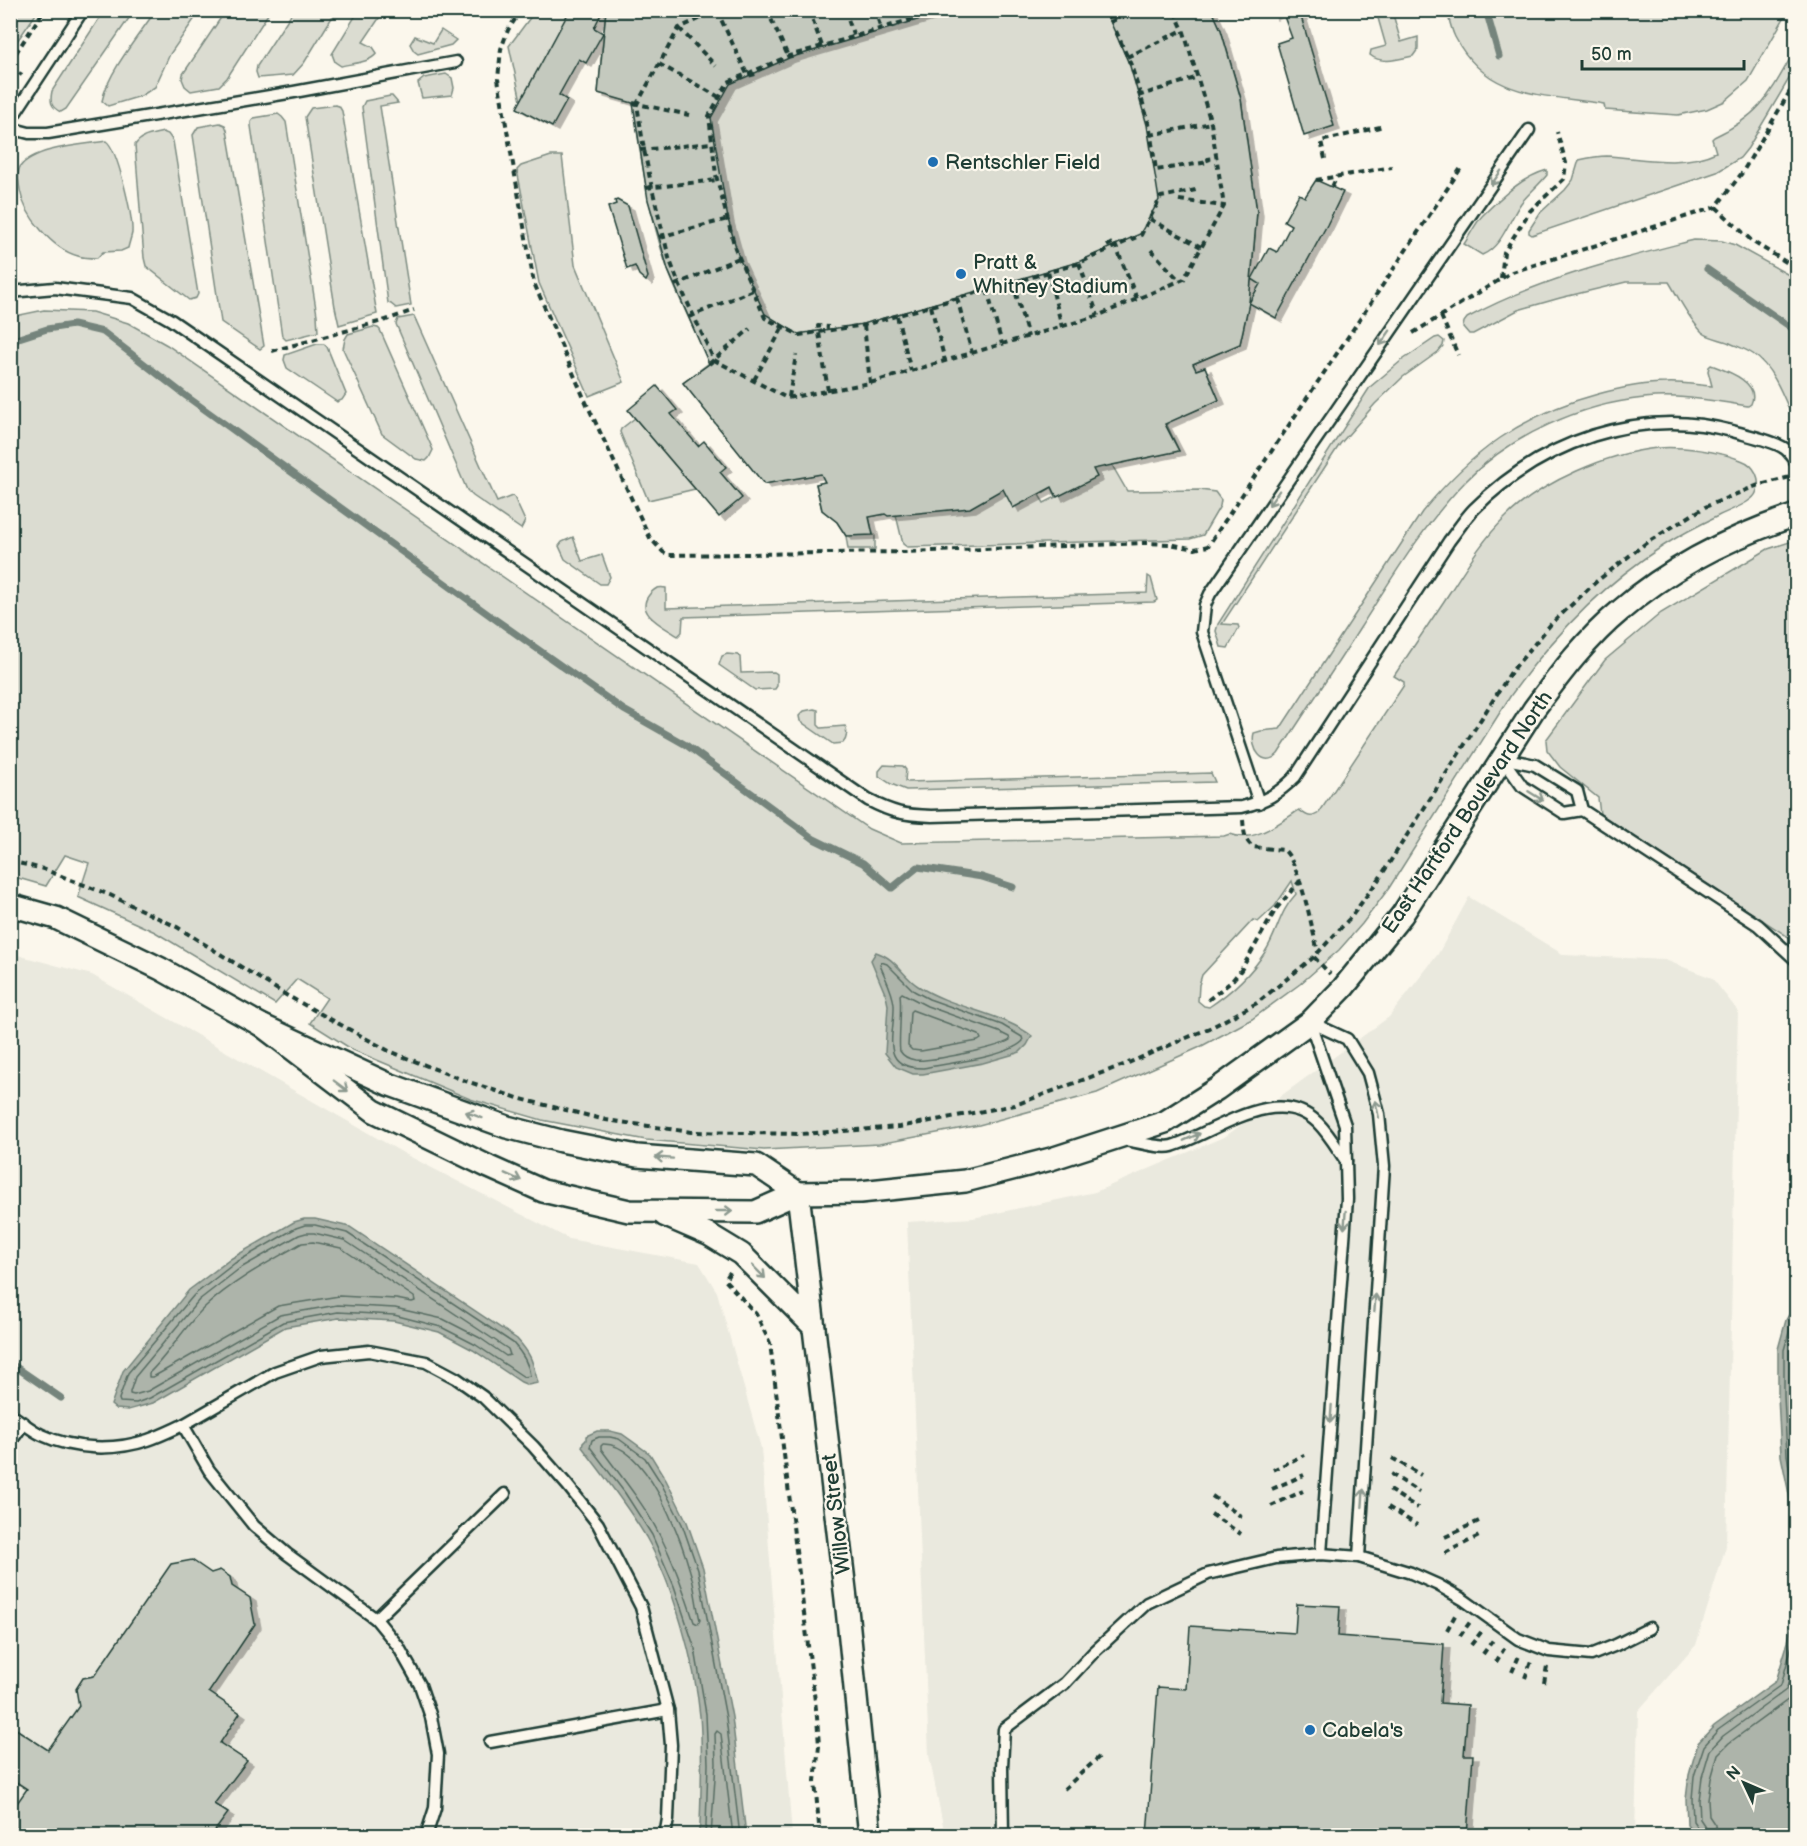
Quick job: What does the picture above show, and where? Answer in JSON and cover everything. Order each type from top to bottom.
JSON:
[{"type":"street","name":"East Hartford Boulevard North","points":[[798,1193],[860,1192],[965,1181],[1051,1159],[1165,1122],[1217,1089],[1310,1022],[1343,988],[1402,915],[1554,681],[1586,644],[1621,610],[1663,579],[1707,551],[1772,523],[1797,515]]},
{"type":"street","points":[[10,905],[56,918],[161,969],[261,1026],[388,1084],[507,1127],[561,1141],[637,1156],[756,1166],[798,1193]]},
{"type":"street","points":[[261,1026],[374,1111],[543,1191],[629,1211],[755,1212],[798,1193]]},
{"type":"street","name":"Willow Street","points":[[798,1193],[846,1599],[870,1836]]},
{"type":"street","points":[[655,1211],[708,1234],[741,1254],[814,1328]]},
{"type":"lane","points":[[10,122],[83,10]]},
{"type":"lane","points":[[10,128],[29,133],[48,133],[456,62]]},
{"type":"lane","points":[[1259,803],[1202,632],[1205,605],[1215,584],[1529,130]]},
{"type":"lane","points":[[10,292],[55,288],[132,298],[171,320],[868,800],[890,811],[932,816],[1242,807],[1259,803],[1279,793],[1295,777],[1449,541],[1473,510],[1535,460],[1602,432],[1640,425],[1677,422],[1710,425],[1759,438],[1784,448],[1797,462]]},
{"type":"lane","points":[[1502,758],[1522,786],[1564,813],[1582,810]]},
{"type":"lane","points":[[1502,758],[1535,765],[1577,791],[1582,810],[1758,925],[1797,960]]},
{"type":"lane","points":[[1310,1022],[1345,1125],[1347,1199],[1321,1554]]},
{"type":"lane","points":[[1310,1022],[1347,1039],[1368,1073],[1379,1114],[1384,1166],[1359,1557]]},
{"type":"lane","points":[[1116,1138],[1170,1148],[1245,1114],[1276,1108],[1298,1110],[1317,1122],[1346,1161]]},
{"type":"lane","points":[[10,1414],[41,1434],[61,1442],[84,1446],[114,1447],[148,1440],[183,1425],[275,1372],[321,1356],[369,1352],[426,1362],[456,1378],[483,1397],[533,1446],[568,1486],[598,1524],[641,1607],[668,1710],[671,1744],[668,1819],[665,1836]]},
{"type":"lane","points":[[10,1443],[24,1423]]},
{"type":"lane","points":[[183,1425],[209,1470],[254,1526],[287,1554],[376,1619],[398,1646],[420,1686],[431,1717],[438,1754],[435,1808],[426,1836]]},
{"type":"lane","points":[[376,1619],[505,1494]]},
{"type":"lane","points":[[1003,1836],[1004,1729],[1065,1683],[1093,1653],[1147,1603],[1208,1574],[1269,1559],[1321,1554],[1359,1557],[1411,1573],[1438,1585],[1472,1605],[1518,1640],[1549,1651],[1591,1655],[1650,1628]]},
{"type":"lane","points":[[490,1742],[668,1710]]},
{"type":"path","points":[[10,62],[44,10]]},
{"type":"path","points":[[521,10],[508,30],[501,49],[498,79],[534,283],[584,398],[650,538],[669,555],[907,552],[1145,543],[1170,544],[1195,549],[1208,546],[1461,168]]},
{"type":"path","points":[[766,10],[788,56]]},
{"type":"path","points":[[809,10],[822,46]]},
{"type":"path","points":[[845,10],[854,37]]},
{"type":"path","points":[[875,10],[881,28]]},
{"type":"path","points":[[908,10],[911,20]]},
{"type":"path","points":[[943,10],[788,56],[728,82],[709,116],[717,180],[739,258],[765,318],[799,335],[864,326],[1079,263],[1141,235],[1161,196],[1196,190]]},
{"type":"path","points":[[1107,10],[1111,22],[1137,10]]},
{"type":"path","points":[[747,74],[718,11],[679,28],[635,103],[649,188],[661,236],[677,284],[714,360],[789,397],[870,383],[1062,327],[1098,316],[1184,279],[1224,206],[1211,123],[1183,30],[1174,10]]},
{"type":"path","points":[[679,28],[716,66]]},
{"type":"path","points":[[1127,57],[1183,30]]},
{"type":"path","points":[[1116,31],[1139,96],[1150,135],[1156,170],[1209,162],[1208,159],[1216,158]]},
{"type":"path","points":[[659,64],[719,98]]},
{"type":"path","points":[[747,74],[748,76],[759,73]]},
{"type":"path","points":[[1139,96],[1198,77]]},
{"type":"path","points":[[1413,333],[1512,272],[1716,207],[1742,173],[1797,81]]},
{"type":"path","points":[[635,103],[689,115]]},
{"type":"path","points":[[1150,135],[1211,123]]},
{"type":"path","points":[[1325,159],[1322,141],[1384,126]]},
{"type":"path","points":[[1501,279],[1504,252],[1530,211],[1564,179],[1566,162],[1557,132]]},
{"type":"path","points":[[642,150],[712,143]]},
{"type":"path","points":[[1316,180],[1392,167]]},
{"type":"path","points":[[1332,187],[1337,176]]},
{"type":"path","points":[[649,188],[717,180]]},
{"type":"path","points":[[1179,200],[1224,206]]},
{"type":"path","points":[[1716,207],[1753,242],[1797,268]]},
{"type":"path","points":[[661,236],[728,219]]},
{"type":"path","points":[[1150,219],[1201,248]]},
{"type":"path","points":[[1107,246],[1114,242],[1137,299]]},
{"type":"path","points":[[1151,250],[1180,281]]},
{"type":"path","points":[[677,284],[739,258]]},
{"type":"path","points":[[1079,263],[1098,316]]},
{"type":"path","points":[[1048,272],[1062,327]]},
{"type":"path","points":[[1013,282],[1028,337]]},
{"type":"path","points":[[691,316],[753,290]]},
{"type":"path","points":[[987,290],[1002,344]]},
{"type":"path","points":[[957,298],[972,353]]},
{"type":"path","points":[[931,306],[945,361]]},
{"type":"path","points":[[272,351],[386,320],[414,310]]},
{"type":"path","points":[[897,316],[911,371]]},
{"type":"path","points":[[1441,316],[1458,355]]},
{"type":"path","points":[[828,391],[818,326],[829,327]]},
{"type":"path","points":[[864,326],[870,383]]},
{"type":"path","points":[[754,381],[783,327]]},
{"type":"path","points":[[709,364],[750,329]]},
{"type":"path","points":[[789,397],[796,355]]},
{"type":"path","points":[[10,861],[43,869],[110,895],[177,927],[286,995],[389,1051],[463,1080],[521,1099],[606,1120],[691,1132],[800,1134],[899,1126],[1015,1105],[1126,1064],[1212,1027],[1257,1003],[1318,953],[1351,917],[1379,879],[1511,672],[1551,624],[1597,581],[1646,543],[1706,507],[1756,486],[1797,475]]},
{"type":"path","points":[[1244,833],[1253,847],[1284,850],[1291,858],[1318,953]]},
{"type":"path","points":[[1208,1000],[1231,982],[1276,909],[1299,882]]},
{"type":"path","points":[[725,1280],[756,1314],[770,1343],[817,1717],[819,1746],[815,1781],[820,1836]]},
{"type":"path","points":[[1273,1470],[1305,1455]]},
{"type":"path","points":[[1392,1458],[1420,1475]]},
{"type":"path","points":[[1272,1489],[1304,1474]]},
{"type":"path","points":[[1390,1474],[1419,1492]]},
{"type":"path","points":[[1389,1490],[1418,1508]]},
{"type":"path","points":[[1271,1506],[1303,1491]]},
{"type":"path","points":[[1212,1496],[1242,1517]]},
{"type":"path","points":[[1388,1507],[1417,1525]]},
{"type":"path","points":[[1211,1514],[1241,1534]]},
{"type":"path","points":[[1446,1538],[1479,1521]]},
{"type":"path","points":[[1445,1553],[1479,1536]]},
{"type":"path","points":[[1064,1789],[1099,1757]]},
{"type":"shaded area","points":[[156,10],[200,11],[170,54],[155,87],[141,96],[108,106],[102,101],[111,78]]},
{"type":"shaded area","points":[[226,10],[270,11],[227,78],[219,86],[191,91],[185,86],[182,79],[183,74]]},
{"type":"shaded area","points":[[359,10],[384,11],[363,42],[373,47],[377,53],[366,61],[341,66],[335,62],[332,54]]},
{"type":"shaded area","points":[[1447,10],[1788,11],[1748,81],[1725,101],[1707,109],[1678,115],[1605,110],[1604,104],[1539,95],[1500,83],[1483,72],[1468,57],[1454,34]]},
{"type":"shaded area","points":[[10,11],[38,11],[11,50],[10,50]]},
{"type":"shaded area","points":[[104,11],[134,11],[66,109],[61,112],[52,103],[52,91]]},
{"type":"shaded area","points":[[293,11],[336,11],[304,63],[293,75],[258,78],[257,66]]},
{"type":"shaded area","points":[[535,11],[570,11],[521,101],[509,46]]},
{"type":"shaded area","name":"Pratt & Whitney Stadium","points":[[606,11],[1212,11],[1221,30],[1241,99],[1257,212],[1249,303],[1240,344],[1193,364],[1196,370],[1205,367],[1219,400],[1166,423],[1179,451],[1112,465],[1127,491],[1200,490],[1215,492],[1221,500],[1220,506],[1203,535],[1190,539],[907,547],[903,544],[896,515],[885,514],[869,517],[875,536],[875,549],[848,549],[846,536],[837,522],[822,510],[816,484],[825,482],[821,474],[764,484],[683,383],[709,363],[661,250],[646,187],[633,103],[598,93]],"holes":[[[1052,487],[1056,497],[1044,503],[1039,495]]]},
{"type":"shaded area","points":[[1376,11],[1392,11],[1401,42],[1418,37],[1418,49],[1413,56],[1385,61],[1370,55],[1371,50],[1386,46]]},
{"type":"shaded area","points":[[441,30],[456,40],[451,45],[418,54],[414,51],[410,44],[415,36],[433,43]]},
{"type":"shaded area","points":[[1796,48],[1796,67],[1740,158],[1717,172],[1532,235],[1529,233],[1540,213],[1573,180],[1579,160],[1607,156],[1677,161],[1703,157],[1716,152],[1712,139],[1744,120],[1755,110],[1772,89]]},
{"type":"shaded area","points":[[446,74],[452,78],[454,88],[452,95],[422,98],[418,83],[424,78]]},
{"type":"shaded area","points":[[392,96],[398,103],[380,106],[411,305],[396,308],[388,303],[362,107],[365,101]]},
{"type":"shaded area","points":[[339,106],[342,111],[377,314],[339,325],[305,117],[311,108]]},
{"type":"shaded area","points":[[278,114],[286,122],[318,332],[286,340],[282,336],[251,126],[254,118]]},
{"type":"shaded area","points":[[220,123],[225,125],[227,130],[264,346],[260,349],[221,322],[193,135],[198,127]]},
{"type":"shaded area","points":[[163,132],[168,134],[173,141],[198,294],[196,298],[189,300],[146,266],[144,258],[135,145],[144,137]]},
{"type":"shaded area","points":[[106,141],[111,147],[120,170],[132,233],[128,248],[121,251],[103,252],[97,258],[80,257],[49,239],[33,220],[23,200],[18,172],[27,160],[47,151]]},
{"type":"shaded area","points":[[551,156],[562,156],[575,265],[624,382],[589,396],[539,283],[517,170],[521,166]]},
{"type":"shaded area","points":[[1547,170],[1547,175],[1521,203],[1495,246],[1482,255],[1464,244],[1482,216],[1504,195],[1520,183]]},
{"type":"shaded area","points":[[1694,240],[1722,241],[1735,245],[1796,279],[1796,422],[1767,367],[1746,350],[1702,332],[1669,282],[1626,282],[1518,310],[1473,334],[1469,334],[1463,327],[1467,318],[1550,281]]},
{"type":"shaded area","points":[[44,310],[92,312],[128,323],[167,345],[869,829],[901,843],[1224,836],[1230,834],[1248,836],[1275,826],[1299,810],[1309,816],[1316,815],[1404,685],[1404,682],[1394,676],[1477,552],[1506,517],[1537,492],[1576,471],[1597,463],[1657,448],[1699,450],[1741,460],[1750,465],[1756,473],[1758,488],[1747,502],[1683,534],[1641,561],[1580,613],[1511,695],[1389,888],[1362,924],[1339,950],[1300,984],[1252,1019],[1198,1048],[1097,1093],[979,1125],[879,1144],[764,1150],[646,1140],[542,1120],[470,1099],[353,1050],[310,1023],[327,998],[297,979],[275,1004],[155,932],[78,897],[89,863],[65,855],[46,886],[11,876],[10,317]],"holes":[[[1292,881],[1296,894],[1282,915],[1265,952],[1247,975],[1209,1007],[1198,1001],[1202,975],[1253,920],[1258,922],[1275,906]]]},
{"type":"shaded area","points":[[414,316],[497,502],[514,497],[525,521],[521,529],[467,490],[396,324],[398,319]]},
{"type":"shaded area","points":[[373,327],[380,330],[433,450],[426,461],[416,459],[382,434],[343,349],[348,334]]},
{"type":"shaded area","points":[[1439,337],[1444,341],[1438,352],[1403,377],[1375,404],[1340,444],[1222,624],[1238,625],[1239,628],[1228,648],[1221,647],[1216,631],[1218,624],[1370,387],[1401,361]]},
{"type":"shaded area","points":[[317,344],[324,344],[327,347],[346,394],[342,400],[337,402],[287,368],[284,360],[285,355]]},
{"type":"shaded area","points":[[1711,365],[1741,378],[1751,389],[1753,396],[1751,404],[1748,406],[1670,397],[1620,401],[1572,415],[1548,425],[1504,450],[1484,465],[1466,481],[1422,533],[1278,754],[1267,759],[1259,755],[1254,745],[1254,733],[1280,729],[1422,512],[1479,454],[1522,424],[1571,402],[1598,394],[1657,383],[1712,386],[1708,371]]},
{"type":"shaded area","points":[[635,418],[695,489],[648,500],[620,432]]},
{"type":"shaded area","points":[[573,537],[582,561],[602,555],[610,577],[606,584],[600,584],[565,559],[559,546]]},
{"type":"shaded area","points":[[1796,540],[1796,942],[1600,814],[1598,798],[1560,767],[1547,750],[1546,740],[1605,660],[1661,613],[1768,549]]},
{"type":"shaded area","points":[[1148,576],[1151,578],[1157,600],[1154,602],[683,617],[682,632],[678,636],[653,619],[645,608],[649,595],[661,587],[666,588],[666,608],[1147,593]]},
{"type":"shaded area","points":[[727,654],[740,657],[741,673],[774,672],[777,674],[775,689],[755,690],[719,665],[722,656]]},
{"type":"shaded area","points":[[818,710],[818,725],[821,728],[845,726],[847,735],[843,743],[833,744],[800,721],[799,716],[804,711]]},
{"type":"shaded area","points":[[884,765],[903,766],[906,770],[905,781],[908,782],[1211,773],[1215,782],[906,790],[879,776],[879,771]]},
{"type":"shaded area","name":"Cabela's","points":[[1469,897],[1564,955],[1665,960],[1712,978],[1738,1011],[1726,1546],[1696,1645],[1638,1711],[1635,1835],[945,1835],[929,1755],[907,1222],[973,1218],[1095,1192],[1226,1136],[1389,1017],[1438,954]]},
{"type":"shaded area","points":[[10,953],[92,975],[405,1154],[569,1239],[699,1263],[717,1292],[761,1448],[792,1835],[11,1835]]},
{"type":"water","points":[[876,952],[889,958],[912,982],[932,994],[1005,1021],[1032,1036],[1027,1045],[1020,1052],[983,1063],[923,1074],[913,1074],[896,1067],[885,1053],[888,1005],[871,960]]},
{"type":"water","points":[[315,1219],[350,1227],[517,1339],[531,1360],[538,1383],[528,1385],[521,1382],[473,1350],[439,1332],[394,1321],[339,1318],[285,1327],[153,1403],[128,1410],[116,1409],[111,1405],[123,1371],[189,1290],[232,1258],[294,1222]]},
{"type":"water","points":[[1796,1302],[1796,1835],[1695,1835],[1687,1824],[1686,1799],[1689,1775],[1698,1743],[1714,1726],[1776,1681],[1794,1612],[1795,1540],[1781,1456],[1778,1349],[1786,1320]]},
{"type":"water","points":[[597,1431],[622,1434],[650,1454],[687,1522],[703,1568],[732,1717],[746,1835],[698,1835],[701,1730],[688,1648],[674,1600],[646,1537],[582,1447],[586,1436]]},
{"type":"building","points":[[570,10],[603,10],[594,28],[603,33],[586,63],[579,59],[559,95],[567,100],[552,127],[517,108]]},
{"type":"building","points":[[606,10],[951,10],[789,58],[730,84],[711,118],[728,219],[739,258],[765,314],[798,334],[863,324],[1078,262],[1140,234],[1159,200],[1147,125],[1130,66],[1105,10],[1212,10],[1221,30],[1241,99],[1257,212],[1249,303],[1240,344],[1193,364],[1196,370],[1205,367],[1219,400],[1165,424],[1179,451],[1093,469],[1097,477],[1057,497],[1052,487],[1013,508],[1003,489],[970,508],[869,517],[873,535],[846,536],[837,522],[822,510],[816,484],[825,482],[821,474],[764,484],[683,383],[709,364],[668,270],[648,200],[633,103],[598,93]]},
{"type":"building","points":[[1269,10],[1299,10],[1334,126],[1304,136],[1277,43],[1292,38],[1282,11],[1271,16]]},
{"type":"building","points":[[1316,180],[1343,192],[1276,318],[1249,303],[1260,284],[1252,279],[1269,248],[1277,252],[1291,225],[1284,221],[1299,194],[1305,197]]},
{"type":"building","points":[[617,200],[628,206],[648,277],[646,281],[639,275],[635,266],[627,269],[608,207],[616,204]]},
{"type":"building","points":[[657,386],[677,410],[671,414],[698,446],[704,441],[726,467],[720,472],[742,498],[719,517],[628,410]]},
{"type":"building","points":[[192,1560],[211,1573],[220,1570],[230,1577],[232,1586],[250,1598],[255,1624],[209,1692],[240,1713],[220,1743],[247,1761],[214,1804],[228,1813],[211,1836],[10,1836],[10,1813],[27,1789],[10,1778],[10,1725],[48,1750],[79,1706],[76,1689],[83,1678],[94,1676],[171,1564]]},
{"type":"building","name":"Cabela's","points":[[1297,1604],[1340,1606],[1338,1636],[1444,1644],[1440,1703],[1468,1705],[1464,1755],[1473,1755],[1467,1836],[1147,1836],[1158,1687],[1186,1689],[1190,1626],[1295,1633]]},
{"type":"waterway","points":[[1486,10],[1499,56]]},
{"type":"waterway","points":[[1707,269],[1796,331]]},
{"type":"waterway","points":[[10,346],[19,338],[47,329],[73,325],[103,332],[186,396],[492,617],[624,710],[686,745],[814,839],[863,863],[892,888],[918,867],[982,877],[1013,887]]},
{"type":"waterway","points":[[10,1363],[61,1398]]},
{"type":"place","name":"Rentschler Field","points":[[933,162]]},
{"type":"place","name":"Pratt & Whitney Stadium","points":[[961,274]]},
{"type":"place","name":"Cabela's","points":[[1310,1730]]}]
